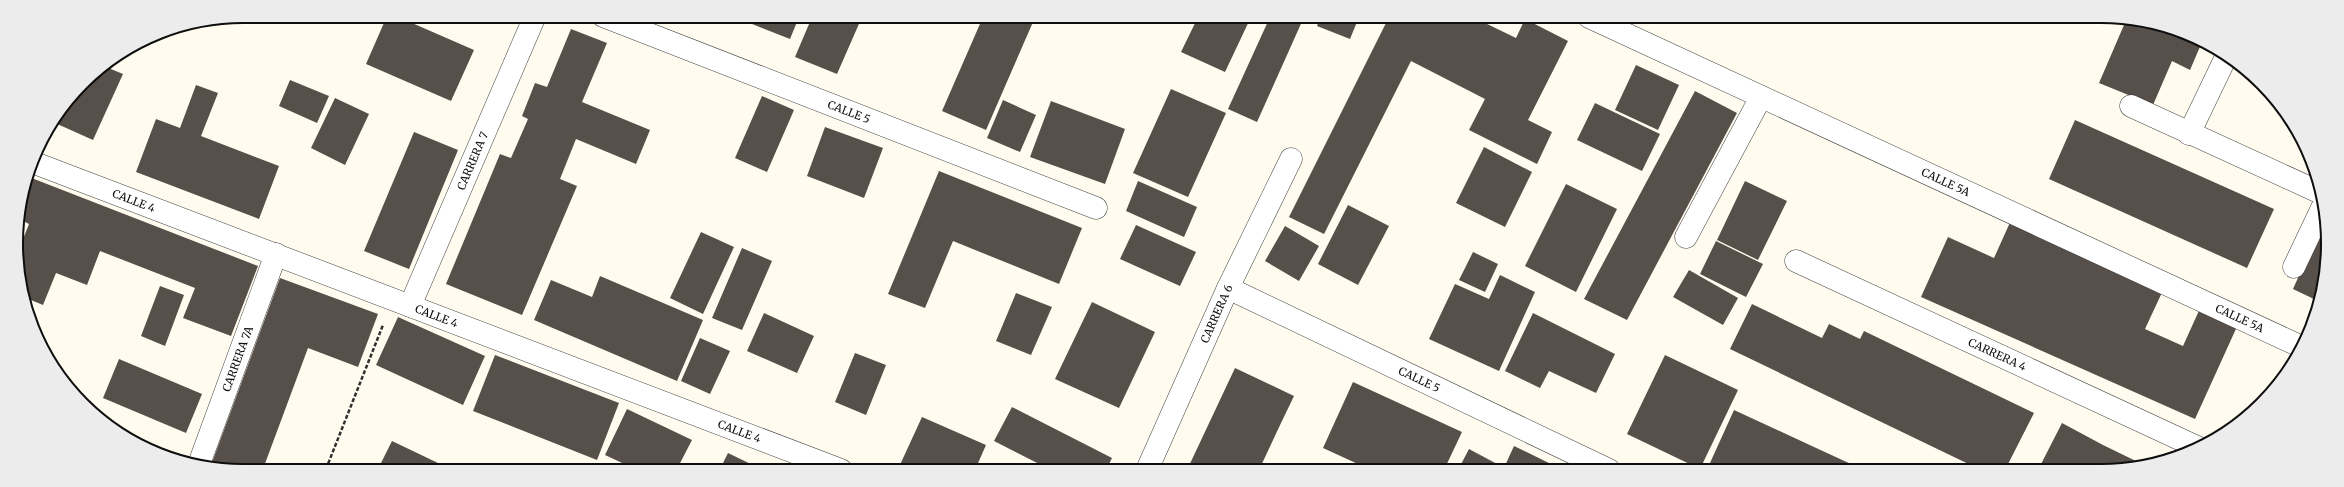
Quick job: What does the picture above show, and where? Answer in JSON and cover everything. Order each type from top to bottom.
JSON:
[{"type":"street","name":"CARRERA 7","points":[[401,303],[532,23]]},
{"type":"street","name":"CALLE 5","points":[[620,23],[1096,208]]},
{"type":"street","name":"CALLE 5A","points":[[1602,23],[2296,344]]},
{"type":"street","points":[[2189,134],[2224,61]]},
{"type":"street","points":[[1686,237],[1760,97]]},
{"type":"street","points":[[2131,106],[2189,134],[2314,190]]},
{"type":"street","name":"CARRERA 6","points":[[1150,464],[1228,288],[1291,159]]},
{"type":"street","name":"CALLE 4","points":[[38,164],[825,464]]},
{"type":"street","points":[[2294,267],[2319,214]]},
{"type":"street","name":"CARRERA 7A","points":[[200,460],[276,254]]},
{"type":"street","name":"CARRERA 4","points":[[1796,261],[2191,444]]},
{"type":"street","name":"CALLE 5","points":[[1228,288],[1596,464]]},
{"type":"path","points":[[328,464],[401,303]]},
{"type":"building","points":[[384,23],[412,23],[474,50],[451,101],[366,64]]},
{"type":"building","points":[[750,23],[797,23],[790,39]]},
{"type":"building","points":[[809,23],[859,23],[837,74],[795,57]]},
{"type":"building","points":[[980,23],[1033,23],[986,130],[942,111]]},
{"type":"building","points":[[1195,23],[1248,23],[1225,72],[1181,52]]},
{"type":"building","points":[[1267,23],[1301,23],[1257,122],[1228,109]]},
{"type":"building","points":[[1318,23],[1357,23],[1350,39],[1317,26]]},
{"type":"building","points":[[1386,23],[1485,23],[1516,38],[1523,23],[1533,23],[1568,41],[1528,120],[1552,132],[1537,164],[1469,130],[1485,99],[1411,61],[1324,234],[1289,217]]},
{"type":"building","points":[[2124,24],[2144,27],[2158,31],[2185,40],[2200,47],[2190,70],[2172,61],[2153,105],[2099,83]]},
{"type":"building","points":[[571,29],[607,43],[582,102],[650,130],[636,164],[576,139],[560,179],[577,186],[522,315],[446,284],[500,154],[511,158],[528,119],[522,116],[535,83],[547,87]]},
{"type":"building","points":[[1636,65],[1679,85],[1658,130],[1615,110]]},
{"type":"building","points":[[110,69],[123,74],[93,140],[58,124],[78,98]]},
{"type":"building","points":[[290,80],[329,96],[317,123],[279,106]]},
{"type":"building","points":[[196,85],[218,93],[201,136],[279,166],[259,219],[136,172],[156,119],[180,128]]},
{"type":"building","points":[[1171,89],[1226,113],[1188,197],[1133,173]]},
{"type":"building","points":[[1695,91],[1737,113],[1627,320],[1584,299]]},
{"type":"building","points":[[762,96],[794,110],[767,172],[735,158]]},
{"type":"building","points":[[335,98],[369,114],[345,165],[311,148]]},
{"type":"building","points":[[1003,100],[1036,115],[1020,152],[987,138]]},
{"type":"building","points":[[1051,101],[1125,129],[1105,184],[1030,157]]},
{"type":"building","points":[[1595,103],[1660,134],[1642,171],[1577,140]]},
{"type":"building","points":[[2075,120],[2274,209],[2247,268],[2049,179]]},
{"type":"building","points":[[825,127],[883,148],[864,198],[807,176]]},
{"type":"building","points":[[414,132],[458,150],[409,269],[364,251]]},
{"type":"building","points":[[1484,147],[1532,172],[1505,227],[1456,203]]},
{"type":"building","points":[[939,171],[1082,228],[1059,284],[953,241],[925,308],[888,294]]},
{"type":"building","points":[[33,179],[258,266],[231,336],[183,318],[195,288],[100,251],[87,285],[56,273],[43,305],[31,300],[27,287],[23,258],[23,239],[29,224],[24,222],[27,200]]},
{"type":"building","points":[[1138,181],[1197,207],[1184,237],[1126,211]]},
{"type":"building","points":[[1745,181],[1787,201],[1758,260],[1717,240]]},
{"type":"building","points":[[1566,184],[1617,209],[1576,292],[1525,266]]},
{"type":"building","points":[[1348,205],[1389,226],[1358,285],[1318,264]]},
{"type":"building","points":[[2012,218],[2165,286],[2145,329],[2183,346],[2202,304],[2240,320],[2195,419],[1921,297],[1948,237],[1994,258]]},
{"type":"building","points":[[1136,225],[1196,252],[1180,286],[1120,259]]},
{"type":"building","points":[[1285,226],[1319,246],[1299,281],[1265,261]]},
{"type":"building","points":[[2321,227],[2321,258],[2317,287],[2314,299],[2293,289]]},
{"type":"building","points":[[701,232],[734,247],[703,314],[670,298]]},
{"type":"building","points":[[1716,241],[1763,264],[1746,297],[1700,274]]},
{"type":"building","points":[[742,248],[772,261],[742,330],[712,318]]},
{"type":"building","points":[[1473,252],[1498,264],[1485,292],[1459,280]]},
{"type":"building","points":[[1689,270],[1738,298],[1723,325],[1673,297]]},
{"type":"building","points":[[1500,275],[1535,292],[1499,371],[1429,339],[1455,284],[1489,299]]},
{"type":"building","points":[[600,276],[703,320],[677,381],[534,320],[551,280],[592,297]]},
{"type":"building","points":[[280,278],[378,314],[358,367],[308,348],[265,464],[229,464],[212,462]]},
{"type":"building","points":[[160,286],[184,295],[165,346],[141,336]]},
{"type":"building","points":[[1016,293],[1052,307],[1031,355],[996,341]]},
{"type":"building","points":[[1092,302],[1155,332],[1119,408],[1055,379]]},
{"type":"building","points":[[1752,304],[1822,338],[1829,324],[1860,339],[1864,331],[2034,413],[2008,464],[1969,464],[1730,349]]},
{"type":"building","points":[[764,313],[814,336],[797,373],[747,351]]},
{"type":"building","points":[[1533,313],[1615,354],[1596,393],[1549,371],[1540,388],[1505,371]]},
{"type":"building","points":[[398,317],[485,356],[463,405],[376,365]]},
{"type":"building","points":[[700,338],[730,351],[710,394],[681,381]]},
{"type":"building","points":[[855,353],[886,365],[866,415],[835,402]]},
{"type":"building","points":[[495,355],[619,403],[597,460],[473,411]]},
{"type":"building","points":[[1665,355],[1738,390],[1702,464],[1690,464],[1627,434]]},
{"type":"building","points":[[119,359],[202,394],[186,433],[103,398]]},
{"type":"building","points":[[1235,368],[1294,396],[1262,464],[1190,464]]},
{"type":"building","points":[[1353,382],[1462,432],[1447,464],[1358,464],[1323,448]]},
{"type":"building","points":[[1012,407],[1112,458],[1109,464],[1039,464],[994,441]]},
{"type":"building","points":[[627,409],[692,440],[680,464],[624,464],[605,455]]},
{"type":"building","points":[[1734,410],[1851,464],[1712,464],[1710,463]]},
{"type":"building","points":[[922,417],[986,445],[978,464],[900,464]]},
{"type":"building","points":[[2062,423],[2136,461],[2115,464],[2041,464]]},
{"type":"building","points":[[392,441],[440,464],[380,464]]},
{"type":"building","points":[[1514,446],[1551,464],[1506,464]]},
{"type":"building","points":[[1469,449],[1497,464],[1461,464]]},
{"type":"building","points":[[728,453],[751,464],[722,464]]}]
